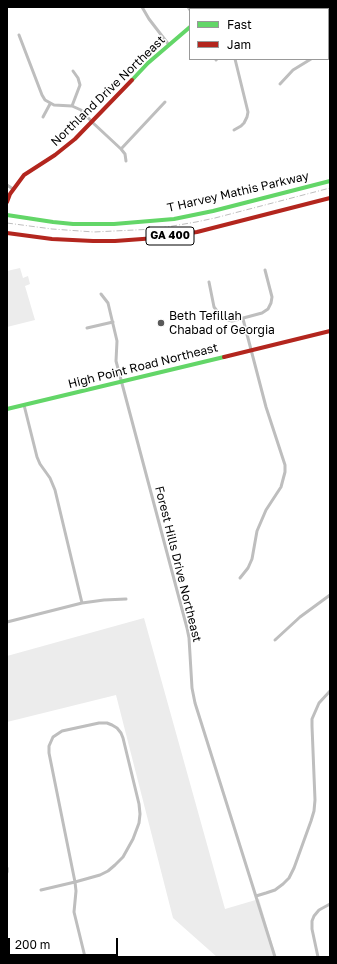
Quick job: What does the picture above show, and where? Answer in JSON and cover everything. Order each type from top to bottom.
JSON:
[{"type":"main road","name":"Northland Drive Northeast","points":[[7,202],[10,194],[24,175],[64,149],[148,63],[189,27]]},
{"type":"main road","name":"T Harvey Mathis Parkway","points":[[7,216],[73,224],[114,224],[154,221],[214,211],[330,181]]},
{"type":"main road","name":"GA 400","points":[[7,233],[52,239],[93,241],[156,238],[217,227],[330,198]]},
{"type":"main road","name":"High Point Road Northeast","points":[[7,409],[330,331]]},
{"type":"street","points":[[142,7],[169,45]]},
{"type":"street","points":[[19,35],[45,100],[50,104],[58,106],[72,106],[81,110],[121,149],[125,154],[126,161]]},
{"type":"street","points":[[234,130],[241,126],[247,117],[248,112],[235,60]]},
{"type":"street","points":[[280,84],[293,70],[309,60]]},
{"type":"street","points":[[72,106],[80,85],[78,78],[73,71]]},
{"type":"street","points":[[121,149],[165,102]]},
{"type":"street","points":[[43,117],[50,104]]},
{"type":"street","points":[[7,185],[14,189]]},
{"type":"street","points":[[209,282],[214,307],[220,316],[232,321],[243,319],[262,313],[271,303],[272,297],[265,270]]},
{"type":"street","name":"Forest Hills Drive Northeast","points":[[100,294],[108,303],[113,322],[117,342],[116,361],[121,382],[190,638],[192,688],[195,703],[275,957]]},
{"type":"street","points":[[240,578],[248,568],[252,559],[257,532],[266,510],[281,487],[285,472],[285,465],[266,407],[243,319]]},
{"type":"street","points":[[87,328],[113,322]]},
{"type":"street","points":[[24,405],[37,457],[50,478],[54,490],[82,603]]},
{"type":"street","points":[[275,640],[300,617],[330,596]]},
{"type":"street","points":[[7,622],[82,603],[126,599]]},
{"type":"street","points":[[256,896],[275,890],[289,878],[309,828],[314,811],[315,800],[312,719],[316,708],[330,690]]},
{"type":"street","points":[[41,890],[75,882],[100,875],[108,871],[123,856],[133,839],[139,823],[139,804],[123,738],[117,728],[112,725],[107,723],[99,723],[62,731],[53,737],[49,746],[49,753],[75,882],[76,891],[74,912],[85,957]]},
{"type":"street","points":[[7,868],[7,872]]},
{"type":"street","points":[[318,957],[312,929],[312,921],[319,910],[330,904]]},
{"type":"shaded area","points":[[20,268],[23,278],[28,276],[30,284],[25,286],[35,320],[7,327],[7,271]]},
{"type":"shaded area","points":[[144,618],[225,909],[259,899],[276,957],[217,957],[173,918],[116,695],[7,722],[7,656]]},
{"type":"railway","points":[[7,223],[52,229],[94,232],[155,229],[215,218],[330,188]]},
{"type":"traffic: fast","points":[[132,80],[148,63],[189,28]]},
{"type":"traffic: fast","points":[[7,215],[73,224],[114,224],[174,219],[213,211],[330,181]]},
{"type":"traffic: fast","points":[[7,409],[224,357]]},
{"type":"traffic: jam","points":[[7,202],[10,194],[24,175],[55,155],[75,139],[132,80]]},
{"type":"traffic: jam","points":[[7,233],[52,239],[93,241],[156,238],[197,232],[330,198]]},
{"type":"traffic: jam","points":[[224,357],[330,331]]},
{"type":"place","name":"Beth Tefillah Chabad of Georgia","points":[[161,323]]}]
